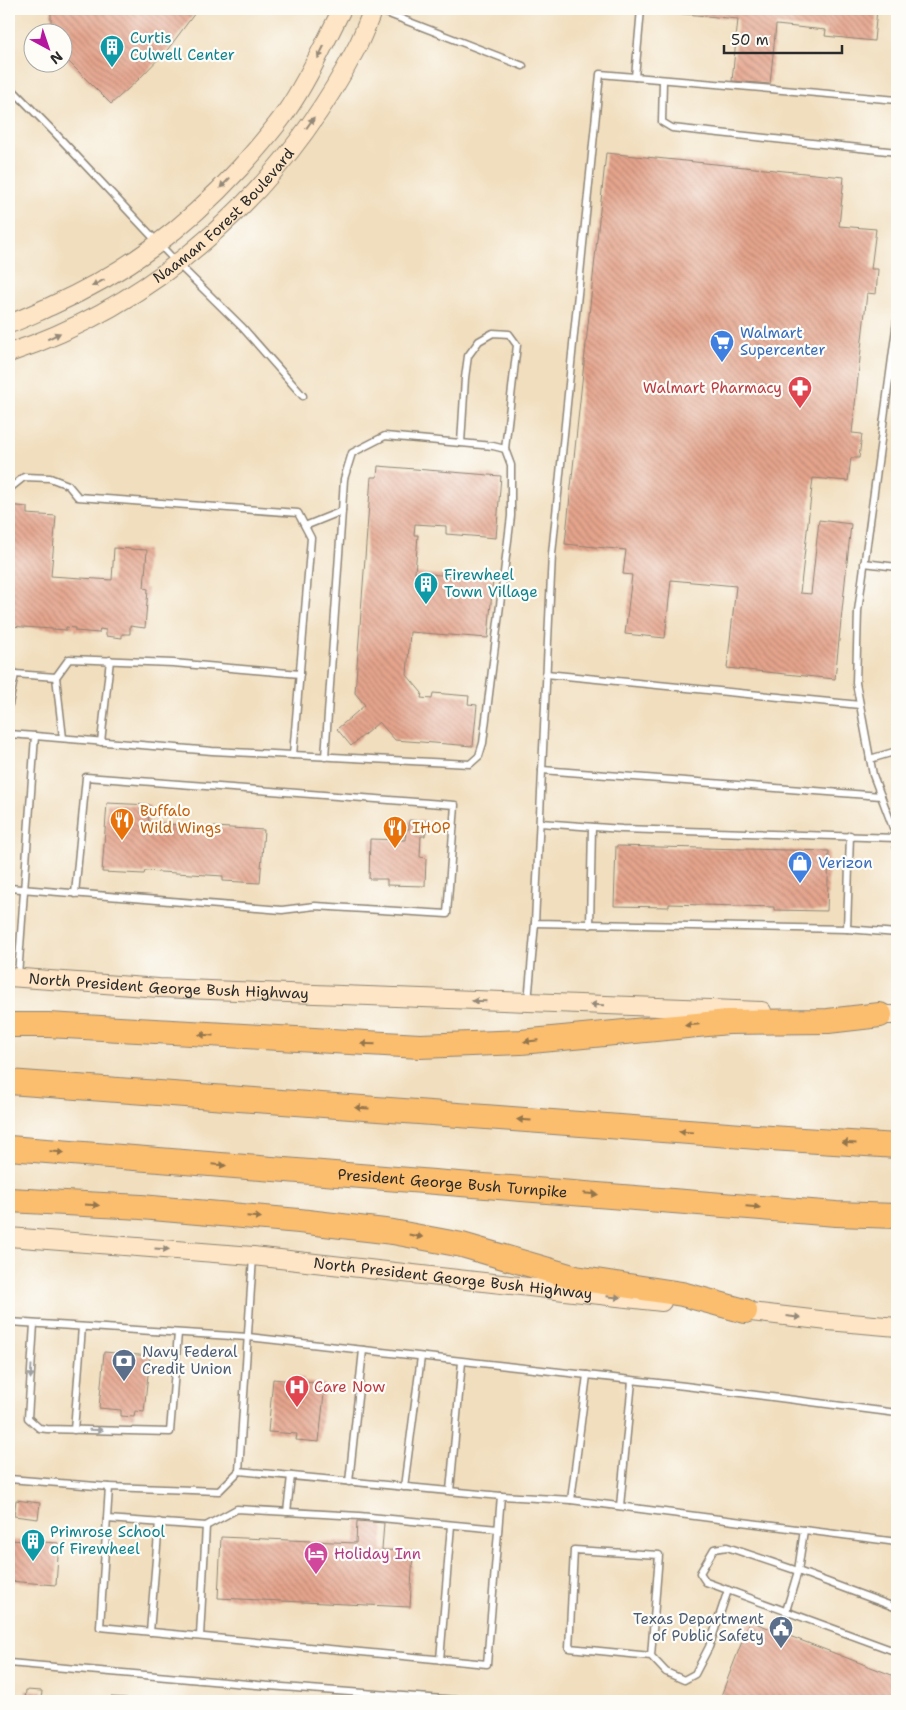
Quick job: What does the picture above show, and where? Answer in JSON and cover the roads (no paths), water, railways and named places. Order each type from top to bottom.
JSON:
[{"type":"highway","points":[[9,1025],[48,1025],[420,1046],[521,1042],[728,1022],[828,1021],[889,1015]]},
{"type":"highway","points":[[9,1082],[897,1146]]},
{"type":"highway","name":"President George Bush Turnpike","points":[[9,1148],[826,1213],[897,1216]]},
{"type":"highway","points":[[9,1200],[141,1207],[300,1221],[393,1232],[462,1245],[576,1278],[682,1294],[745,1311]]},
{"type":"main road","name":"Naaman Forest Boulevard","points":[[9,324],[79,293],[128,265],[159,244],[196,213],[257,149],[286,112],[316,63],[342,9]]},
{"type":"main road","name":"Naaman Forest Boulevard","points":[[9,353],[38,344],[114,307],[178,264],[215,234],[279,165],[333,90],[358,46],[374,9]]},
{"type":"main road","name":"North President George Bush Highway","points":[[14,977],[159,988],[889,1015]]},
{"type":"main road","name":"North President George Bush Highway","points":[[9,1238],[253,1256],[897,1327]]},
{"type":"lane","points":[[374,9],[523,66]]},
{"type":"lane","points":[[635,77],[641,9]]},
{"type":"lane","points":[[528,1002],[535,924],[552,554],[600,74],[897,100]]},
{"type":"lane","points":[[663,80],[662,122],[672,128],[897,152]]},
{"type":"lane","points":[[9,86],[178,264],[243,328],[303,396]]},
{"type":"lane","points":[[897,321],[858,611],[856,683],[873,774],[896,838],[897,848]]},
{"type":"lane","points":[[9,734],[212,752],[470,764],[479,756],[483,743],[510,516],[511,465],[505,449],[517,345],[509,334],[493,333],[479,341],[468,356],[461,443]]},
{"type":"lane","points":[[325,756],[344,479],[352,453],[385,436],[493,446],[505,449]]},
{"type":"lane","points":[[9,489],[24,477],[50,478],[68,484],[78,497],[298,513],[311,538],[293,755]]},
{"type":"lane","points":[[305,526],[342,511]]},
{"type":"lane","points":[[864,563],[897,566]]},
{"type":"lane","points":[[63,738],[56,677],[69,658],[173,662],[300,674]]},
{"type":"lane","points":[[101,742],[110,660]]},
{"type":"lane","points":[[9,665],[15,674],[9,704]]},
{"type":"lane","points":[[15,674],[56,677]]},
{"type":"lane","points":[[546,674],[860,705]]},
{"type":"lane","points":[[14,977],[25,889],[36,736]]},
{"type":"lane","points":[[870,759],[897,751]]},
{"type":"lane","points":[[542,770],[881,796]]},
{"type":"lane","points":[[9,888],[75,894],[282,910],[315,906],[447,914],[455,805],[86,777],[75,894]]},
{"type":"lane","points":[[540,823],[592,827],[896,838]]},
{"type":"lane","points":[[590,924],[592,827]]},
{"type":"lane","points":[[848,929],[850,835]]},
{"type":"lane","points":[[535,924],[848,929],[897,933]]},
{"type":"lane","points":[[9,1478],[109,1487],[219,1491],[239,1472],[253,1256]]},
{"type":"lane","points":[[9,1322],[248,1337],[632,1380],[897,1413]]},
{"type":"lane","points":[[34,1324],[28,1418],[39,1428],[170,1432],[178,1334]]},
{"type":"lane","points":[[74,1430],[82,1327]]},
{"type":"lane","points":[[349,1482],[363,1350]]},
{"type":"lane","points":[[404,1487],[421,1357]]},
{"type":"lane","points":[[450,1491],[462,1362]]},
{"type":"lane","points":[[572,1500],[587,1375]]},
{"type":"lane","points":[[620,1506],[632,1380]]},
{"type":"lane","points":[[239,1472],[501,1496],[572,1500],[897,1542]]},
{"type":"lane","points":[[287,1512],[291,1476]]},
{"type":"lane","points":[[109,1487],[100,1627],[487,1664],[501,1496]]},
{"type":"lane","points":[[107,1519],[206,1526],[237,1509],[359,1516],[498,1529]]},
{"type":"lane","points":[[150,1632],[159,1522]]},
{"type":"lane","points":[[440,1660],[451,1524]]},
{"type":"lane","points":[[200,1636],[206,1526]]},
{"type":"lane","points":[[786,1611],[798,1571],[804,1530]]},
{"type":"lane","points":[[897,1608],[798,1571],[727,1548],[714,1549],[700,1573],[706,1582],[897,1652]]},
{"type":"lane","points":[[651,1656],[659,1555],[574,1550],[569,1648],[651,1656],[666,1672],[684,1680],[695,1674],[709,1647],[728,1590]]},
{"type":"lane","points":[[9,1664],[470,1701]]},
{"type":"place","name":"Curtis Culwell Center","points":[[112,68]]},
{"type":"place","name":"Walmart Supercenter","points":[[722,363]]},
{"type":"place","name":"Walmart Pharmacy","points":[[800,409]]},
{"type":"place","name":"Firewheel Town Village","points":[[426,605]]},
{"type":"place","name":"Buffalo Wild Wings","points":[[122,841]]},
{"type":"place","name":"IHOP","points":[[395,849]]},
{"type":"place","name":"Verizon","points":[[800,884]]},
{"type":"place","name":"Navy Federal Credit Union","points":[[124,1382]]},
{"type":"place","name":"Care Now","points":[[297,1408]]},
{"type":"place","name":"Primrose School of Firewheel","points":[[33,1562]]},
{"type":"place","name":"Holiday Inn","points":[[316,1575]]},
{"type":"place","name":"Texas Department of Public Safety","points":[[781,1649]]}]
